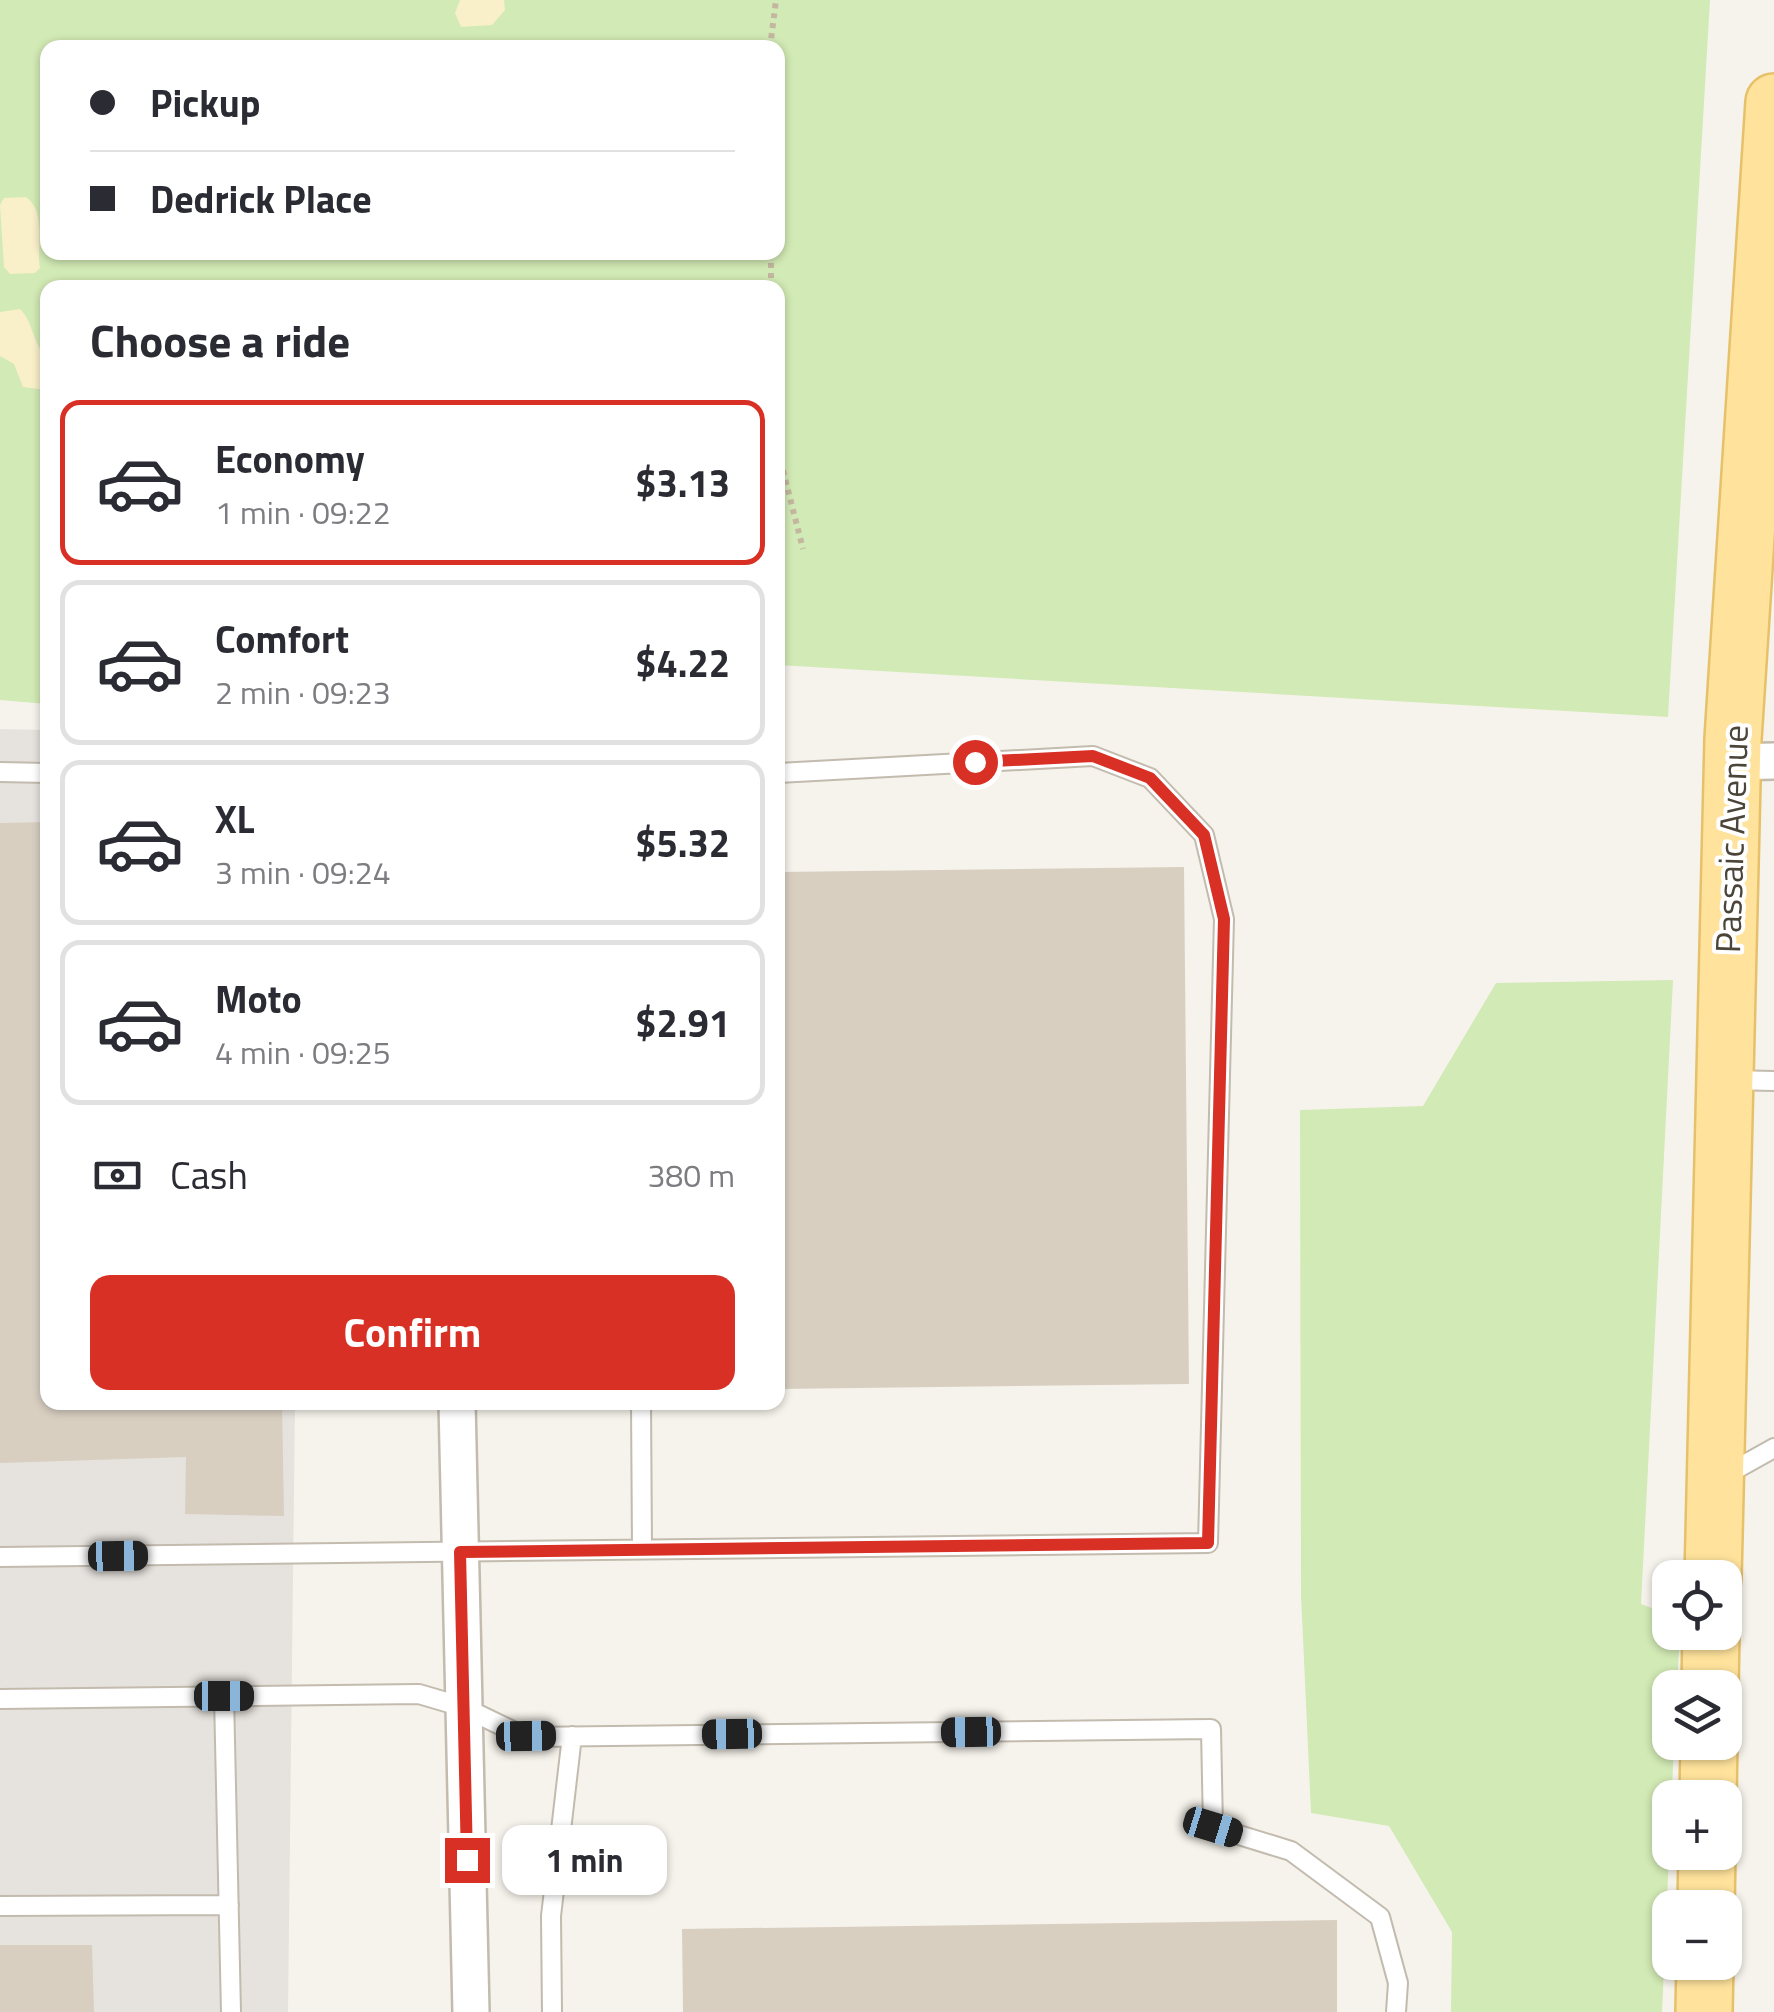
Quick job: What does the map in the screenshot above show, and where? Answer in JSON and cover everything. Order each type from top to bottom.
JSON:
[{"type":"main road","name":"Passaic Avenue","points":[[1713,1560],[1715,1480],[1749,1080],[1753,762],[1774,102]]},
{"type":"main road","points":[[1704,2012],[1705,1980]]},
{"type":"street","points":[[457,1410],[471,2012]]},
{"type":"lane","points":[[0,1556],[1208,1543],[1224,919],[1204,835],[1150,778],[1093,756],[785,773]]},
{"type":"lane","points":[[0,772],[40,772]]},
{"type":"lane","points":[[641,1410],[642,1547]]},
{"type":"lane","points":[[1715,1480],[1774,1448]]},
{"type":"lane","points":[[0,1699],[419,1694],[464,1707],[526,1736],[1210,1729],[1213,1827],[1292,1851],[1380,1917],[1398,1982],[1396,2012]]},
{"type":"lane","points":[[224,1696],[231,2012]]},
{"type":"lane","points":[[552,2012],[551,1916],[572,1736]]},
{"type":"lane","points":[[0,1906],[228,1905]]},
{"type":"path","points":[[771,40],[776,0]]},
{"type":"path","points":[[785,478],[804,548]]},
{"type":"shaded area","points":[[0,729],[40,730],[40,1410],[295,1410],[288,2012],[0,2012]]},
{"type":"green space","points":[[0,0],[1710,0],[1668,717],[785,665],[785,280],[40,280],[40,703],[0,700]]},
{"type":"green space","points":[[1673,980],[1641,1604],[1652,1608],[1652,1650],[1679,1650],[1678,1670],[1652,1670],[1652,1760],[1673,1760],[1672,1780],[1652,1780],[1652,1870],[1668,1870],[1667,1890],[1652,1890],[1652,1980],[1663,1980],[1662,2012],[1451,2012],[1452,1932],[1389,1826],[1311,1813],[1301,1594],[1300,1110],[1423,1106],[1496,983]]},
{"type":"sand","points":[[460,0],[504,0],[505,10],[492,25],[461,27],[455,13]]},
{"type":"sand","points":[[26,197],[39,220],[40,268],[35,273],[10,274],[4,267],[0,205],[4,198]]},
{"type":"sand","points":[[20,309],[28,320],[40,349],[40,389],[23,387],[14,364],[0,356],[0,312]]},
{"type":"building","points":[[40,822],[40,1410],[282,1410],[284,1516],[185,1514],[186,1457],[0,1463],[0,823]]},
{"type":"building","points":[[1184,867],[1189,1384],[785,1389],[785,872]]},
{"type":"building","points":[[1337,1920],[1337,2012],[683,2012],[682,1929]]},
{"type":"building","points":[[0,1945],[92,1945],[94,2012],[0,2012]]},
{"type":"route","points":[[467,1860],[460,1552],[1208,1543],[1224,919],[1204,835],[1150,778],[1093,756],[975,762]]}]
